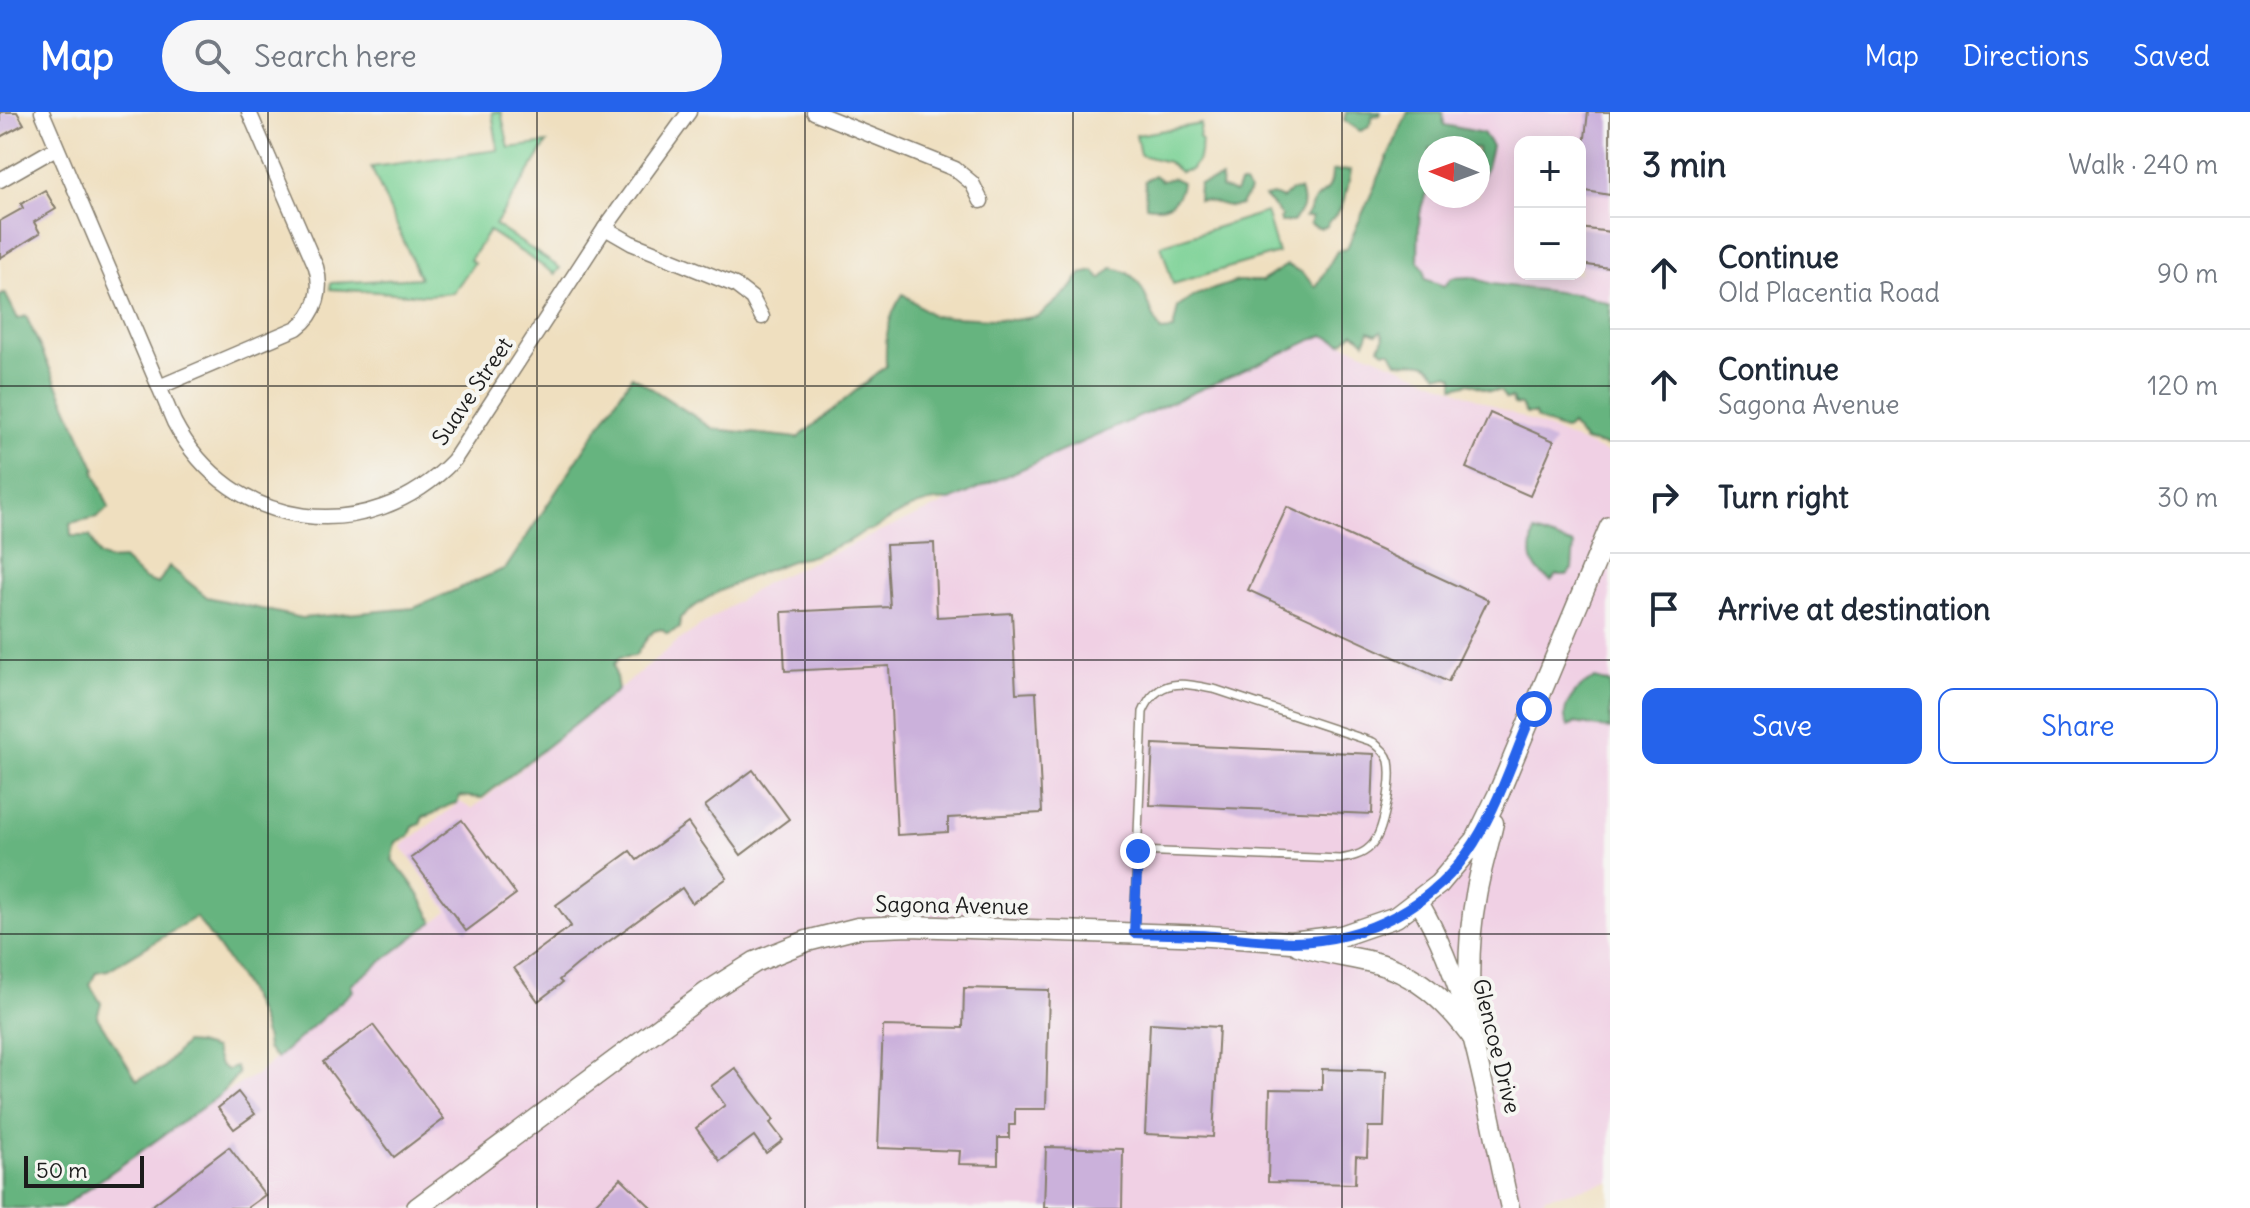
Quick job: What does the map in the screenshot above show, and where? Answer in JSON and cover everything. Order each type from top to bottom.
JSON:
[{"type":"main road","points":[[1472,1036],[1471,934],[1476,891],[1498,795],[1610,527]]},
{"type":"main road","name":"Sagona Avenue","points":[[417,1208],[706,993],[755,962],[807,941],[858,928],[897,926],[1134,933],[1291,942],[1356,933],[1396,917],[1419,902],[1449,875],[1468,852],[1498,795]]},
{"type":"main road","points":[[1291,942],[1327,954],[1376,963],[1409,975],[1446,1004],[1472,1036]]},
{"type":"street","name":"Suave Street","points":[[42,112],[181,435],[197,458],[218,478],[246,497],[278,510],[311,517],[346,517],[378,510],[420,489],[454,460],[605,228],[689,112]]},
{"type":"street","points":[[159,387],[297,328],[309,317],[317,302],[320,284],[316,267],[249,112]]},
{"type":"street","points":[[814,112],[955,169],[972,183],[981,201]]},
{"type":"street","points":[[0,180],[56,148]]},
{"type":"street","points":[[605,228],[631,243],[735,285],[752,298],[762,317]]},
{"type":"street","name":"Glencoe Drive","points":[[1419,902],[1452,969],[1472,1036],[1510,1208]]},
{"type":"lane","points":[[1134,933],[1143,712],[1149,699],[1161,688],[1191,684],[1217,690],[1373,742],[1386,752],[1390,765],[1389,784],[1382,827],[1368,849],[1356,855],[1340,859],[1138,851]]},
{"type":"shaded area","points":[[1443,112],[1610,112],[1610,304],[1582,295],[1492,284],[1471,277],[1444,286],[1425,279],[1418,262],[1421,208],[1490,208],[1490,136],[1483,136],[1483,133],[1444,125]]},
{"type":"shaded area","points":[[1323,335],[1610,454],[1610,1182],[1545,1197],[1540,1208],[61,1208],[220,1095],[259,1073],[353,992],[351,985],[448,911],[401,846],[460,802],[472,809],[678,641],[765,583]]},
{"type":"green space","points":[[492,112],[501,112],[509,148],[547,143],[495,225],[560,268],[555,274],[489,231],[470,260],[474,263],[453,293],[427,295],[330,289],[331,283],[420,278],[371,167],[498,150]]},
{"type":"green space","points":[[1346,112],[1381,112],[1372,116],[1369,125],[1360,131],[1344,120]]},
{"type":"green space","points":[[1408,112],[1443,112],[1444,125],[1483,133],[1485,136],[1418,136],[1418,208],[1421,208],[1418,261],[1424,269],[1425,279],[1444,286],[1452,278],[1471,277],[1492,284],[1582,295],[1610,304],[1610,438],[1607,446],[1585,441],[1571,425],[1566,430],[1536,418],[1535,414],[1526,414],[1521,405],[1514,404],[1512,398],[1506,399],[1500,391],[1490,391],[1470,383],[1454,387],[1454,377],[1449,374],[1438,374],[1420,362],[1397,362],[1391,351],[1379,347],[1384,337],[1381,331],[1377,334],[1369,331],[1365,342],[1354,332],[1342,343],[1323,335],[950,501],[920,505],[849,541],[736,583],[680,618],[680,628],[667,634],[662,629],[654,631],[635,656],[619,658],[614,664],[618,690],[482,798],[460,796],[457,803],[423,817],[409,836],[396,842],[392,861],[415,889],[433,922],[351,985],[353,991],[277,1058],[267,1049],[264,1032],[250,997],[196,917],[108,970],[96,972],[90,985],[101,1003],[97,1017],[137,1080],[163,1068],[185,1043],[214,1049],[220,1065],[227,1070],[236,1067],[238,1074],[220,1095],[61,1208],[0,1208],[0,296],[5,293],[18,319],[26,316],[96,470],[109,508],[97,517],[70,523],[71,536],[90,536],[99,556],[108,560],[123,559],[144,579],[158,584],[169,566],[207,597],[302,618],[414,608],[506,568],[632,376],[714,429],[798,438],[886,366],[888,328],[903,294],[933,316],[1014,320],[1039,316],[1071,288],[1081,274],[1094,271],[1101,279],[1112,268],[1132,276],[1139,283],[1161,331],[1173,330],[1178,307],[1196,295],[1238,281],[1262,281],[1287,265],[1301,272],[1316,287],[1337,251],[1347,248]]},
{"type":"green space","points":[[1201,124],[1199,158],[1191,170],[1180,172],[1168,162],[1140,155],[1136,135]]},
{"type":"green space","points":[[1351,170],[1337,213],[1326,227],[1318,228],[1310,224],[1312,217],[1305,217],[1314,201],[1328,188],[1332,171]]},
{"type":"green space","points":[[1154,175],[1162,181],[1173,178],[1182,182],[1175,200],[1166,206],[1146,206],[1145,181]]},
{"type":"green space","points":[[1222,178],[1221,188],[1235,193],[1239,184],[1245,184],[1249,191],[1241,205],[1198,200],[1199,184]]},
{"type":"green space","points":[[1300,190],[1303,203],[1299,214],[1292,222],[1280,222],[1281,215],[1265,197],[1273,195],[1282,199],[1291,191]]},
{"type":"green space","points":[[1266,212],[1278,253],[1173,284],[1161,245]]},
{"type":"green space","points":[[1534,532],[1574,545],[1572,569],[1567,575],[1556,575],[1551,581],[1534,565],[1531,548]]},
{"type":"green space","points":[[1595,679],[1610,683],[1610,729],[1575,723],[1569,726],[1565,720],[1567,705],[1576,691]]},
{"type":"building","points":[[0,112],[17,112],[24,124],[0,137]]},
{"type":"building","points":[[1588,112],[1610,112],[1610,195],[1586,191]]},
{"type":"building","points":[[45,190],[56,209],[34,222],[40,233],[0,258],[0,221]]},
{"type":"building","points":[[1586,229],[1610,232],[1610,268],[1586,265]]},
{"type":"building","points":[[1490,413],[1554,441],[1530,496],[1466,468]]},
{"type":"building","points":[[1287,507],[1488,600],[1448,682],[1248,590]]},
{"type":"building","points":[[934,543],[937,617],[1012,613],[1016,693],[1036,692],[1042,813],[948,818],[948,832],[897,835],[889,666],[785,671],[782,612],[890,607],[886,545]]},
{"type":"building","points":[[1153,744],[1374,754],[1372,814],[1150,805]]},
{"type":"building","points":[[753,770],[789,819],[741,855],[705,806]]},
{"type":"building","points":[[462,820],[516,894],[466,931],[411,858]]},
{"type":"building","points":[[688,823],[727,878],[692,903],[682,888],[578,964],[559,980],[562,983],[538,1001],[514,968],[571,926],[556,905],[630,851],[637,860]]},
{"type":"building","points":[[964,988],[1049,990],[1046,1109],[1015,1109],[1015,1125],[1009,1125],[1009,1138],[998,1138],[998,1165],[959,1164],[960,1151],[878,1148],[883,1026],[963,1028]]},
{"type":"building","points":[[1150,1023],[1219,1027],[1213,1137],[1145,1134]]},
{"type":"building","points":[[373,1025],[444,1119],[394,1157],[323,1062]]},
{"type":"building","points":[[735,1068],[774,1120],[770,1123],[783,1140],[766,1153],[754,1136],[720,1161],[696,1128],[725,1105],[711,1086]]},
{"type":"building","points":[[1322,1069],[1386,1071],[1384,1127],[1368,1127],[1367,1157],[1356,1156],[1355,1184],[1268,1182],[1270,1089],[1322,1090]]},
{"type":"building","points":[[238,1092],[255,1114],[234,1129],[218,1108]]},
{"type":"building","points":[[229,1147],[265,1195],[247,1208],[149,1208]]},
{"type":"building","points":[[1046,1147],[1123,1149],[1122,1208],[1044,1208]]},
{"type":"building","points":[[621,1178],[652,1208],[591,1208]]},
{"type":"route","points":[[1138,851],[1134,933],[1291,942],[1356,933],[1407,910],[1449,875],[1468,852],[1498,795],[1534,709]]}]
